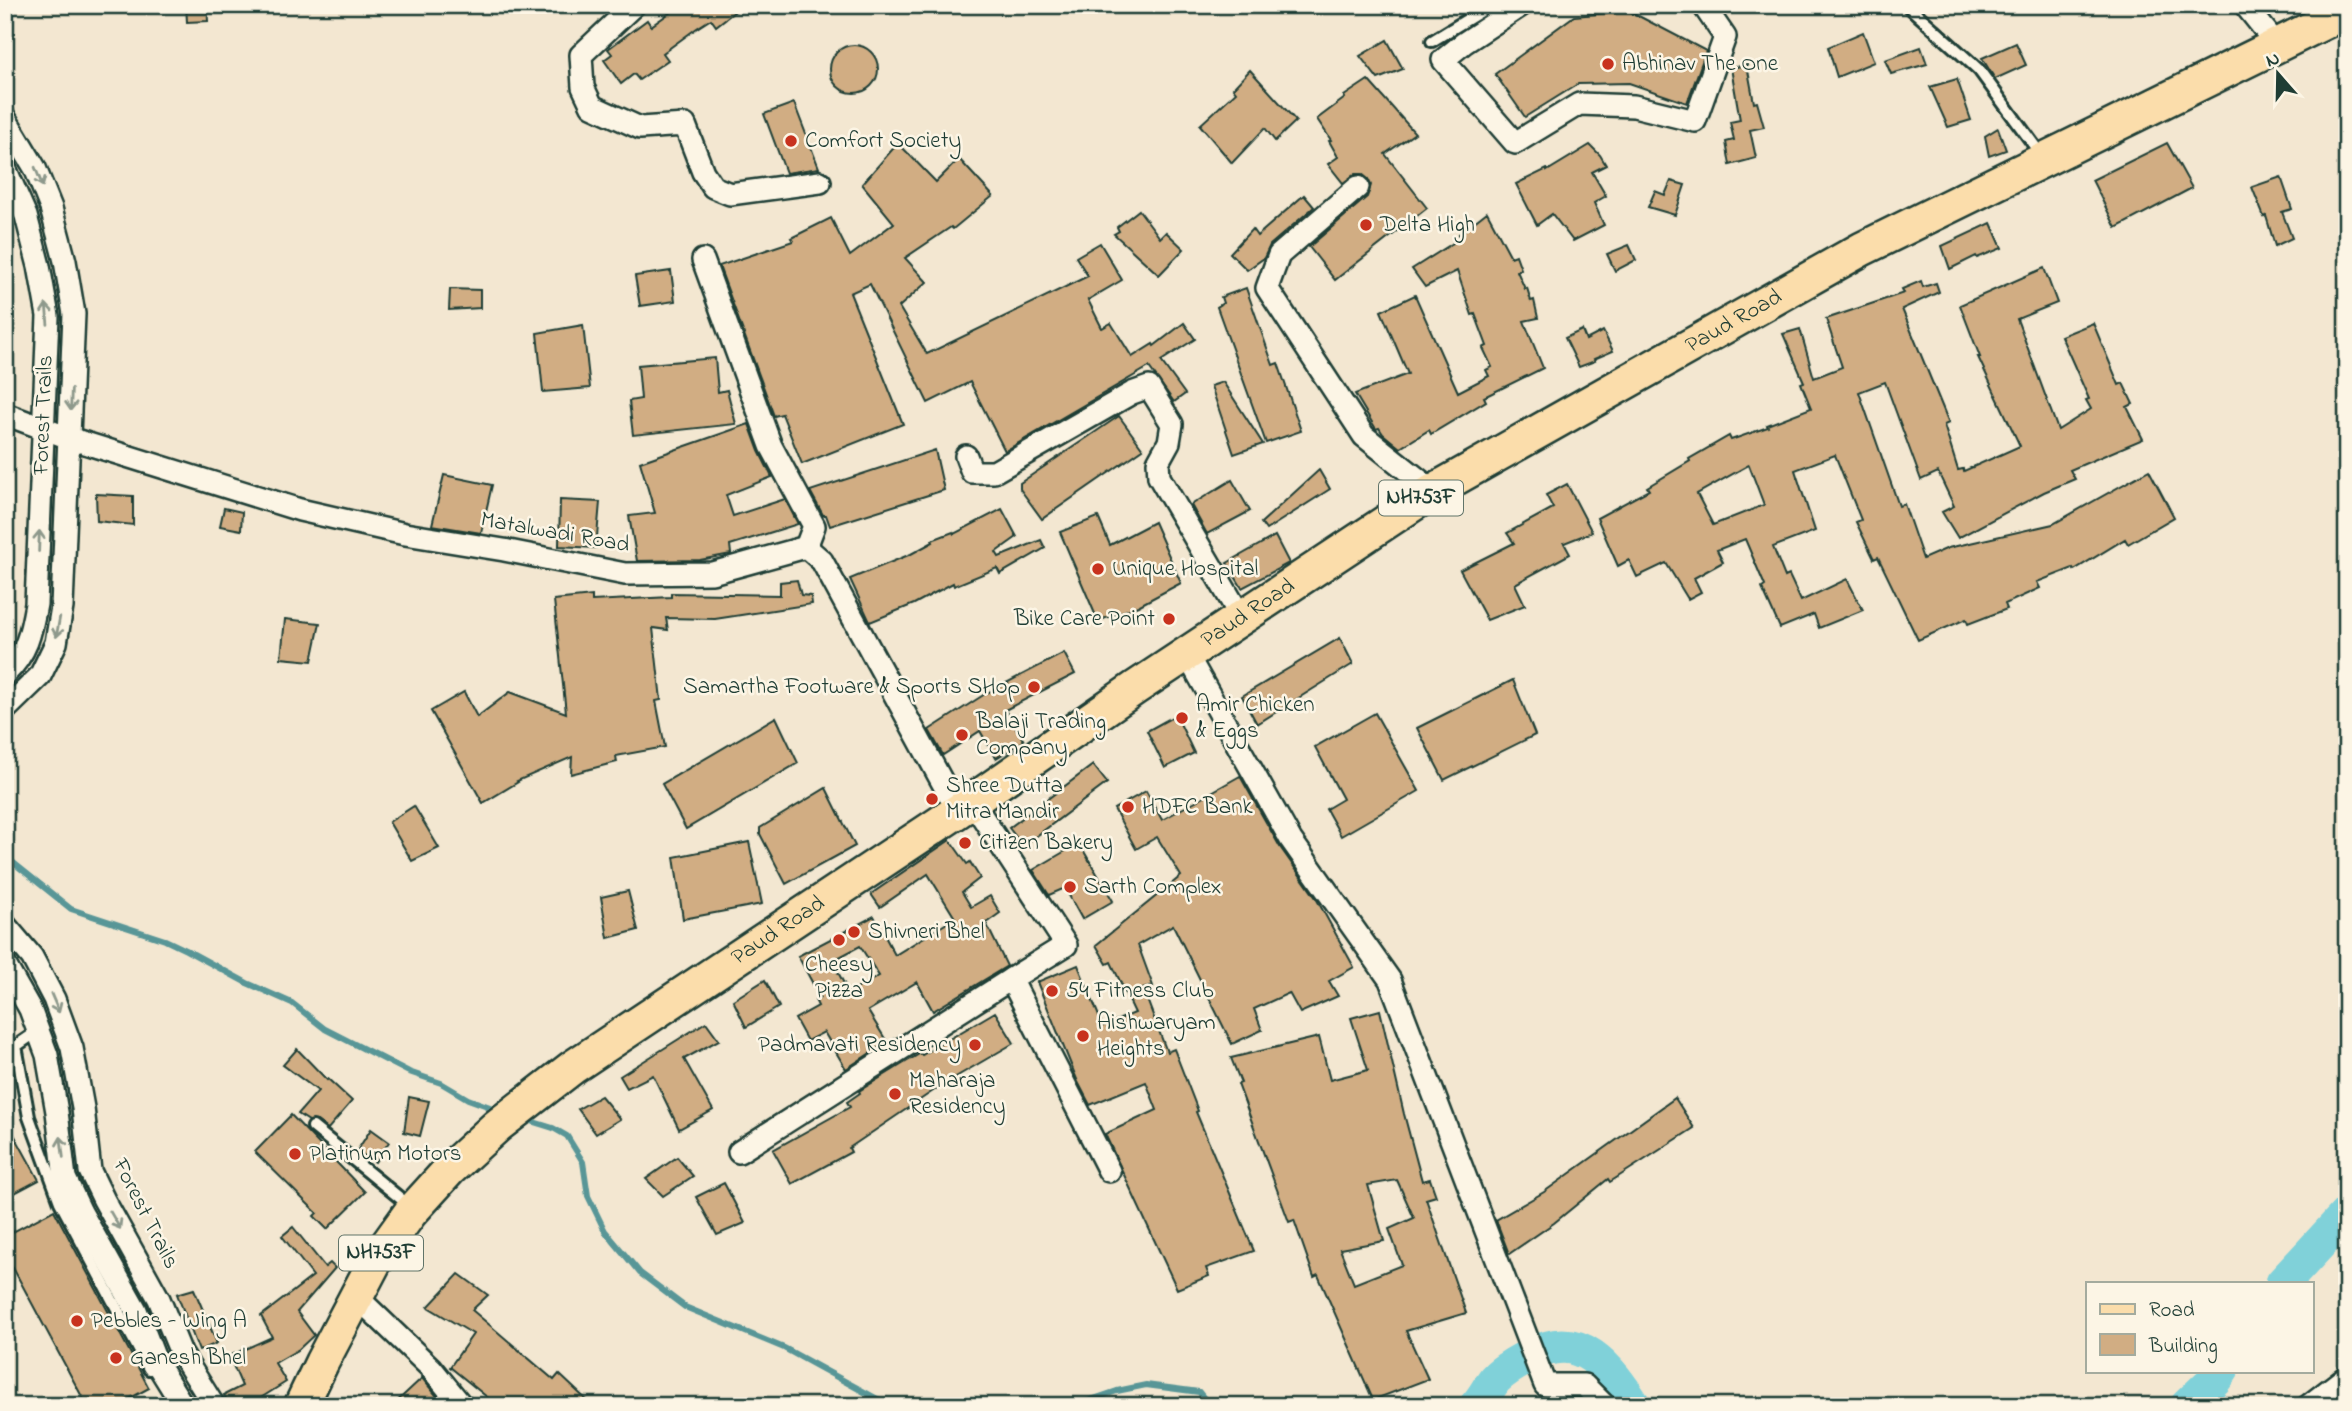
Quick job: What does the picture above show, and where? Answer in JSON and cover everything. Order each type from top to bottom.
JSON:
[{"type":"main road","name":"Paud Road","points":[[302,1406],[374,1263],[414,1209],[450,1169],[497,1126],[573,1067],[965,806],[1186,653],[1433,491],[1862,249],[2347,11]]},
{"type":"street","points":[[635,5],[581,55],[583,87],[592,106],[639,128],[685,125],[703,172],[713,187],[730,194],[820,182]]},
{"type":"street","points":[[1522,5],[1443,60],[1515,143],[1579,104],[1634,106],[1695,121],[1725,37],[1703,5]]},
{"type":"street","points":[[2245,5],[2277,45]]},
{"type":"street","name":"Forest Trails","points":[[5,118],[36,168],[51,208],[65,261],[74,314],[62,607],[56,643],[40,676],[5,710]]},
{"type":"street","points":[[5,168],[26,216],[48,316],[36,604],[30,636],[12,668],[40,676]]},
{"type":"street","points":[[1358,187],[1279,255],[1267,288],[1364,436],[1433,491]]},
{"type":"street","points":[[704,260],[771,446],[814,526],[806,547],[822,561],[965,806],[1066,945],[739,1152]]},
{"type":"street","points":[[966,456],[972,472],[994,472],[1132,393],[1149,387],[1172,424],[1169,442],[1158,462],[1159,477],[1241,617]]},
{"type":"street","name":"Matalwadi Road","points":[[5,414],[69,438],[300,510],[405,534],[625,574],[712,573],[806,547]]},
{"type":"street","points":[[1186,653],[1291,840],[1390,980],[1545,1385],[1584,1385],[1605,1406]]},
{"type":"street","name":"Forest Trails","points":[[5,925],[13,962],[54,999],[72,1048],[83,1108],[90,1171],[159,1299],[181,1353],[214,1406]]},
{"type":"street","points":[[13,962],[47,1055],[65,1178],[136,1310],[157,1364],[183,1406]]},
{"type":"street","points":[[1011,979],[1109,1171]]},
{"type":"street","points":[[356,1296],[431,1368],[462,1406]]},
{"type":"street","points":[[169,1382],[191,1370]]},
{"type":"street","points":[[2308,1406],[2347,1376]]},
{"type":"lane","points":[[1432,41],[1491,5]]},
{"type":"lane","points":[[1907,5],[1979,70],[2044,158]]},
{"type":"lane","points":[[38,1031],[16,1046],[29,1117],[56,1190],[149,1370],[169,1382]]},
{"type":"lane","points":[[313,1127],[414,1209]]},
{"type":"building","points":[[186,5],[207,5],[208,21],[187,22]]},
{"type":"building","points":[[681,5],[743,5],[716,26],[711,19],[697,28],[663,53],[668,60],[639,80],[634,74],[621,84],[604,60],[612,54],[608,49],[647,20],[651,26]]},
{"type":"building","name":"Abhinav The One","points":[[1629,11],[1706,51],[1687,103],[1629,83],[1578,84],[1525,117],[1495,74],[1574,16]]},
{"type":"building","points":[[1863,32],[1874,62],[1837,77],[1828,47]]},
{"type":"building","points":[[1387,40],[1403,69],[1378,79],[1360,56]]},
{"type":"building","points":[[2016,43],[2026,65],[1995,79],[1982,58]]},
{"type":"building","points":[[854,45],[871,52],[878,69],[871,86],[854,93],[837,86],[830,69],[837,52]]},
{"type":"building","points":[[1921,47],[1927,64],[1891,74],[1885,60]]},
{"type":"building","points":[[1747,65],[1754,103],[1757,102],[1764,127],[1750,130],[1756,158],[1730,165],[1726,142],[1734,140],[1730,122],[1740,120],[1731,68]]},
{"type":"building","points":[[1250,70],[1296,121],[1275,141],[1265,128],[1232,163],[1200,125],[1236,92],[1233,88]]},
{"type":"building","points":[[1957,79],[1971,120],[1948,127],[1930,87]]},
{"type":"building","points":[[1368,80],[1415,133],[1385,154],[1427,208],[1335,280],[1309,247],[1367,197],[1371,185],[1362,174],[1355,174],[1343,183],[1328,164],[1338,157],[1317,119]]},
{"type":"building","name":"Comfort Society","points":[[794,103],[819,168],[786,173],[764,114]]},
{"type":"building","points":[[1998,128],[2006,150],[1989,156],[1985,136]]},
{"type":"building","points":[[898,143],[936,182],[959,159],[993,196],[953,229],[951,227],[905,258],[927,282],[899,307],[927,354],[1088,276],[1076,257],[1100,243],[1122,280],[1088,300],[1102,328],[1111,323],[1132,357],[1153,344],[1154,346],[1184,323],[1195,339],[1161,361],[1185,394],[1174,402],[1149,367],[1005,451],[970,382],[928,403],[870,284],[850,293],[903,424],[802,464],[782,414],[774,416],[719,266],[793,241],[791,238],[831,218],[850,256],[894,223],[862,184]]},
{"type":"building","points":[[2167,143],[2192,188],[2116,228],[2092,180]]},
{"type":"building","points":[[1590,145],[1606,165],[1592,172],[1606,196],[1594,203],[1604,225],[1573,241],[1552,214],[1537,225],[1516,184],[1547,171]]},
{"type":"building","points":[[2281,177],[2292,209],[2282,212],[2292,238],[2275,246],[2266,216],[2264,217],[2252,187]]},
{"type":"building","points":[[1671,181],[1685,185],[1675,215],[1648,207],[1655,191],[1665,195]]},
{"type":"building","points":[[1304,195],[1314,207],[1270,245],[1264,258],[1247,270],[1230,253],[1252,229],[1257,236]]},
{"type":"building","points":[[1139,210],[1160,238],[1166,232],[1184,249],[1159,275],[1114,234],[1119,231],[1117,227]]},
{"type":"building","points":[[1487,212],[1511,257],[1516,255],[1521,269],[1517,271],[1531,301],[1534,300],[1538,318],[1524,321],[1543,368],[1484,397],[1486,401],[1431,434],[1429,430],[1400,448],[1379,428],[1376,429],[1355,394],[1408,374],[1381,311],[1415,295],[1458,392],[1489,376],[1486,370],[1492,367],[1483,348],[1487,346],[1475,314],[1472,315],[1457,271],[1425,287],[1412,269],[1461,238],[1459,234]]},
{"type":"building","points":[[1991,223],[2002,248],[1977,258],[1976,256],[1950,269],[1942,246]]},
{"type":"building","points":[[1629,245],[1636,260],[1615,271],[1607,254]]},
{"type":"building","points":[[2044,268],[2057,303],[2017,319],[2058,430],[2091,409],[2061,336],[2093,323],[2119,385],[2123,383],[2133,404],[2127,407],[2143,439],[2070,470],[2075,479],[2044,492],[1958,538],[1942,512],[1954,506],[1938,472],[1921,480],[1885,382],[1859,392],[1899,506],[1904,504],[1923,559],[1948,548],[2053,524],[2149,470],[2174,517],[2128,544],[2125,539],[2074,570],[2073,568],[2037,582],[2040,588],[2005,604],[2007,609],[1968,624],[1966,619],[1918,640],[1878,557],[1874,559],[1856,522],[1861,520],[1835,455],[1795,470],[1815,531],[1773,547],[1785,577],[1789,575],[1801,601],[1847,579],[1863,610],[1819,628],[1814,614],[1780,628],[1762,588],[1765,586],[1745,539],[1717,550],[1723,562],[1694,578],[1701,592],[1688,599],[1666,563],[1637,577],[1629,560],[1618,566],[1597,518],[1649,490],[1647,487],[1729,436],[1731,440],[1811,408],[1801,383],[1804,382],[1783,334],[1800,329],[1814,378],[1842,367],[1826,319],[1904,293],[1902,289],[1921,281],[1923,287],[1936,283],[1939,292],[1902,309],[1949,423],[1944,425],[1958,470],[1964,471],[2020,446],[1978,357],[1960,305]],"holes":[[[1749,465],[1764,505],[1713,525],[1697,494]]]},
{"type":"building","points":[[671,271],[675,301],[640,306],[635,276]]},
{"type":"building","points":[[1246,288],[1273,365],[1278,363],[1301,431],[1266,443],[1217,307],[1223,303],[1221,297]]},
{"type":"building","points":[[450,289],[480,290],[480,308],[449,310]]},
{"type":"building","points":[[583,325],[590,388],[543,392],[537,333]]},
{"type":"building","points":[[1582,330],[1586,340],[1603,331],[1613,351],[1579,367],[1565,338]]},
{"type":"building","points":[[715,358],[718,392],[727,390],[736,424],[633,435],[629,401],[641,399],[638,365]]},
{"type":"building","points":[[1223,382],[1263,444],[1234,454],[1211,386]]},
{"type":"building","points":[[1119,416],[1143,449],[1042,519],[1020,489],[1020,483]]},
{"type":"building","points":[[749,424],[772,477],[726,495],[733,516],[785,499],[798,524],[730,545],[731,554],[700,560],[637,561],[629,516],[655,513],[640,462]]},
{"type":"building","points":[[935,450],[944,490],[830,526],[810,491]]},
{"type":"building","points":[[1319,470],[1330,489],[1266,530],[1261,523]]},
{"type":"building","points":[[444,475],[492,485],[481,533],[432,525]]},
{"type":"building","points":[[1232,480],[1250,511],[1207,534],[1191,505]]},
{"type":"building","points":[[1567,484],[1592,532],[1564,543],[1570,554],[1515,584],[1525,605],[1487,620],[1460,570],[1514,543],[1507,533],[1553,508],[1546,495]]},
{"type":"building","points":[[96,494],[133,496],[133,525],[97,521]]},
{"type":"building","points":[[560,500],[600,502],[596,548],[559,546]]},
{"type":"building","points":[[224,508],[242,512],[241,530],[220,526]]},
{"type":"building","points":[[1002,509],[1017,537],[996,552],[999,557],[1041,540],[1045,548],[1000,574],[997,568],[954,586],[953,583],[914,604],[870,622],[850,579],[911,554],[933,542],[932,540],[953,532],[954,534]]},
{"type":"building","points":[[1098,517],[1110,545],[1154,522],[1181,583],[1138,606],[1098,621],[1060,532]]},
{"type":"building","points":[[1275,536],[1289,563],[1242,588],[1227,563]]},
{"type":"building","points":[[797,580],[801,595],[811,596],[812,604],[715,619],[666,618],[668,630],[653,628],[661,700],[656,701],[665,747],[616,756],[617,762],[571,774],[572,757],[517,781],[483,803],[431,711],[464,692],[477,717],[510,692],[566,713],[554,600],[592,596],[592,601],[671,597],[671,593],[780,595],[780,582]]},
{"type":"building","points":[[285,619],[320,623],[312,661],[281,658]]},
{"type":"building","points":[[1340,638],[1353,664],[1257,724],[1242,696]]},
{"type":"building","points":[[1064,653],[1075,674],[1005,710],[1024,741],[996,758],[980,731],[943,755],[929,730],[985,694]]},
{"type":"building","points":[[1513,680],[1535,735],[1444,780],[1417,728]]},
{"type":"building","points":[[1375,713],[1419,791],[1341,836],[1326,809],[1343,799],[1315,747]]},
{"type":"building","points":[[1176,715],[1194,753],[1165,768],[1147,731]]},
{"type":"building","points":[[776,717],[798,763],[686,829],[662,784]]},
{"type":"building","points":[[1093,765],[1107,783],[1023,846],[1009,828]]},
{"type":"building","points":[[1240,776],[1280,847],[1316,898],[1354,967],[1329,981],[1338,996],[1300,1013],[1289,993],[1254,1009],[1262,1030],[1232,1044],[1173,925],[1138,945],[1153,986],[1143,989],[1167,1052],[1174,1049],[1198,1111],[1196,1112],[1254,1251],[1206,1268],[1209,1276],[1177,1289],[1105,1134],[1157,1110],[1146,1082],[1090,1105],[1037,982],[1078,965],[1103,1026],[1135,1013],[1111,962],[1107,964],[1096,945],[1181,876],[1157,837],[1136,849],[1114,809],[1146,791],[1162,820]]},
{"type":"building","points":[[826,788],[855,846],[786,884],[760,834],[760,828]]},
{"type":"building","points":[[414,806],[439,848],[412,861],[389,822]]},
{"type":"building","points":[[950,840],[980,878],[962,892],[971,907],[990,896],[1000,913],[986,923],[1007,966],[933,1011],[917,982],[868,1011],[887,1042],[846,1069],[824,1032],[807,1041],[795,1019],[818,1006],[815,1000],[820,997],[798,956],[874,916],[895,955],[955,918],[928,874],[880,907],[871,894]],"holes":[[[860,946],[879,976],[849,993],[832,961]]]},
{"type":"building","points":[[749,842],[762,904],[683,919],[674,857]]},
{"type":"building","name":"Sarth Complex","points":[[1079,843],[1113,901],[1082,919],[1065,888],[1049,895],[1033,870]]},
{"type":"building","points":[[628,891],[638,930],[608,938],[601,897]]},
{"type":"building","points":[[765,980],[779,1007],[746,1027],[733,1000]]},
{"type":"building","points":[[1380,1010],[1422,1181],[1430,1179],[1436,1196],[1426,1199],[1466,1313],[1406,1331],[1428,1379],[1373,1400],[1318,1275],[1314,1277],[1294,1220],[1289,1222],[1231,1058],[1319,1037],[1330,1080],[1368,1070],[1351,1018]],"holes":[[[1397,1180],[1414,1218],[1389,1229],[1402,1265],[1354,1284],[1340,1249],[1384,1241],[1368,1185]]]},
{"type":"building","points":[[995,1012],[1014,1043],[942,1085],[849,1148],[851,1152],[792,1184],[773,1150],[850,1107],[847,1102],[860,1093],[859,1091]]},
{"type":"building","points":[[706,1022],[719,1040],[684,1059],[713,1110],[679,1129],[653,1075],[627,1088],[620,1076]]},
{"type":"building","points":[[297,1049],[352,1101],[328,1129],[317,1121],[309,1121],[298,1114],[318,1091],[283,1065]]},
{"type":"building","points":[[601,1096],[620,1119],[596,1134],[578,1109]]},
{"type":"building","points":[[409,1097],[429,1101],[420,1136],[404,1132]]},
{"type":"building","points":[[1675,1098],[1694,1128],[1610,1182],[1608,1179],[1554,1223],[1509,1254],[1496,1220],[1544,1192]]},
{"type":"building","points":[[291,1115],[365,1192],[327,1229],[314,1216],[317,1213],[255,1152]]},
{"type":"building","points":[[5,1118],[39,1180],[5,1198]]},
{"type":"building","points":[[371,1129],[389,1142],[375,1162],[357,1151]]},
{"type":"building","points":[[677,1157],[693,1176],[663,1196],[646,1179]]},
{"type":"building","points":[[724,1183],[745,1223],[717,1235],[696,1197]]},
{"type":"building","name":"Pebbles - Wing A","points":[[54,1210],[149,1388],[116,1406],[87,1406],[5,1253],[5,1236]]},
{"type":"building","points":[[293,1227],[325,1267],[330,1263],[335,1268],[297,1312],[314,1335],[299,1349],[275,1363],[286,1382],[248,1406],[230,1406],[224,1395],[242,1386],[229,1356],[272,1337],[261,1316],[313,1276],[282,1236]]},
{"type":"building","points":[[459,1274],[488,1295],[472,1310],[554,1380],[559,1374],[593,1406],[498,1406],[450,1367],[473,1334],[428,1307]]},
{"type":"building","points":[[194,1289],[217,1343],[199,1351],[177,1294]]},
{"type":"building","points":[[422,1378],[445,1406],[392,1406]]},
{"type":"waterway","points":[[5,856],[71,909],[165,940],[292,1003],[325,1029],[409,1072],[441,1083],[468,1099],[501,1111]]},
{"type":"waterway","points":[[524,1119],[553,1128],[567,1136],[583,1162],[588,1196],[605,1231],[640,1273],[685,1307],[784,1348],[890,1406]]},
{"type":"waterway","points":[[2284,1282],[2347,1214]]},
{"type":"waterway","points":[[1476,1406],[1495,1379],[1507,1369],[1531,1355],[1549,1348],[1565,1346],[1579,1349],[1604,1366],[1634,1406]]},
{"type":"waterway","points":[[2187,1406],[2220,1372]]},
{"type":"waterway","points":[[1073,1406],[1117,1391],[1146,1385],[1199,1392],[1210,1406]]},
{"type":"place","name":"Abhinav The One","points":[[1608,64]]},
{"type":"place","name":"Comfort Society","points":[[791,141]]},
{"type":"place","name":"Delta High","points":[[1366,225]]},
{"type":"place","name":"Unique Hospital","points":[[1098,569]]},
{"type":"place","name":"Bike Care Point","points":[[1169,619]]},
{"type":"place","name":"Samartha Footware & Sports SHop","points":[[1034,687]]},
{"type":"place","name":"Amir Chicken & Eggs","points":[[1182,718]]},
{"type":"place","name":"Balaji Trading Company","points":[[962,735]]},
{"type":"place","name":"Shree Dutta Mitra Mandir","points":[[932,799]]},
{"type":"place","name":"HDFC Bank","points":[[1128,807]]},
{"type":"place","name":"Citizen Bakery","points":[[965,843]]},
{"type":"place","name":"Sarth Complex","points":[[1070,887]]},
{"type":"place","name":"Shivneri Bhel","points":[[854,932]]},
{"type":"place","name":"Cheesy Pizza","points":[[839,940]]},
{"type":"place","name":"54 Fitness Club","points":[[1052,991]]},
{"type":"place","name":"Aishwaryam Heights","points":[[1083,1036]]},
{"type":"place","name":"Padmavati Residency","points":[[975,1045]]},
{"type":"place","name":"Maharaja Residency","points":[[895,1094]]},
{"type":"place","name":"Platinum Motors","points":[[295,1154]]},
{"type":"place","name":"Pebbles - Wing A","points":[[77,1321]]},
{"type":"place","name":"Ganesh Bhel","points":[[116,1358]]}]
